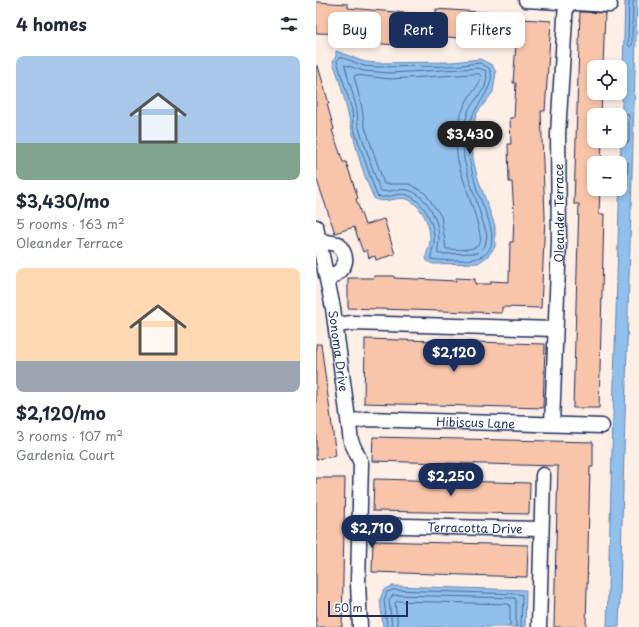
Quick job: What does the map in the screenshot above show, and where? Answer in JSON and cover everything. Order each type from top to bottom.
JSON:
[{"type":"street","points":[[526,0],[610,5]]},
{"type":"street","name":"Oleander Terrace","points":[[552,424],[558,241],[558,134],[566,2]]},
{"type":"street","name":"Sonoma Drive","points":[[316,227],[320,241],[320,259],[328,280],[336,325],[351,441],[361,459],[362,473],[358,603],[360,627]]},
{"type":"street","points":[[320,241],[338,244],[344,252],[345,262],[340,272],[328,280]]},
{"type":"street","points":[[336,325],[352,323],[555,329]]},
{"type":"street","name":"Hibiscus Lane","points":[[349,422],[366,419],[602,426]]},
{"type":"street","points":[[539,627],[543,475]]},
{"type":"street","name":"Terracotta Drive","points":[[360,525],[541,530]]},
{"type":"water","points":[[625,0],[637,0],[619,627],[607,627],[619,196],[627,196],[627,156],[621,156],[621,148],[627,148],[627,108],[622,108],[622,100],[627,100],[627,60],[623,60]]},
{"type":"water","points":[[336,51],[365,62],[452,62],[480,59],[492,65],[496,72],[493,92],[477,113],[471,132],[473,158],[477,176],[495,226],[495,247],[488,256],[478,263],[433,264],[427,261],[426,256],[430,241],[429,229],[421,211],[417,206],[403,198],[381,201],[374,198],[361,165],[344,96],[333,62],[336,56]]},
{"type":"water","points":[[392,586],[526,590],[525,627],[383,627],[380,599],[384,590]]},
{"type":"building","points":[[316,2],[348,4],[348,8],[395,12],[389,12],[389,44],[381,44],[381,12],[328,12],[328,33],[316,33]]},
{"type":"building","points":[[436,9],[480,12],[456,12],[456,38],[448,37],[448,12],[436,12]]},
{"type":"building","points":[[580,12],[605,13],[603,60],[587,60],[587,100],[602,100],[601,108],[587,108],[587,148],[602,148],[601,156],[587,156],[587,196],[600,196],[599,214],[604,214],[599,408],[573,408],[579,204],[574,204]]},
{"type":"building","points":[[525,19],[551,21],[545,111],[541,111],[545,217],[541,308],[502,307],[502,313],[348,308],[348,278],[394,276],[394,278],[456,281],[456,278],[475,279],[475,284],[491,284],[491,281],[509,282],[510,242],[513,242],[514,214],[512,182],[509,182],[508,144],[511,144],[510,118],[514,118],[516,83],[513,83],[516,48],[525,48]]},
{"type":"building","points":[[316,66],[318,66],[329,104],[327,104],[334,129],[332,130],[343,162],[346,162],[365,225],[384,219],[395,254],[376,260],[375,256],[369,258],[367,250],[363,252],[354,227],[335,233],[316,177]]},
{"type":"building","points":[[365,339],[545,344],[543,408],[364,403]]},
{"type":"building","points":[[316,344],[321,344],[336,456],[316,459]]},
{"type":"building","points":[[373,437],[593,442],[593,467],[590,467],[586,627],[554,627],[558,466],[372,461]]},
{"type":"building","points":[[316,478],[345,478],[342,627],[316,627]]},
{"type":"building","points":[[374,479],[530,483],[529,514],[373,511]]},
{"type":"building","points":[[373,541],[528,545],[527,577],[372,572]]}]
